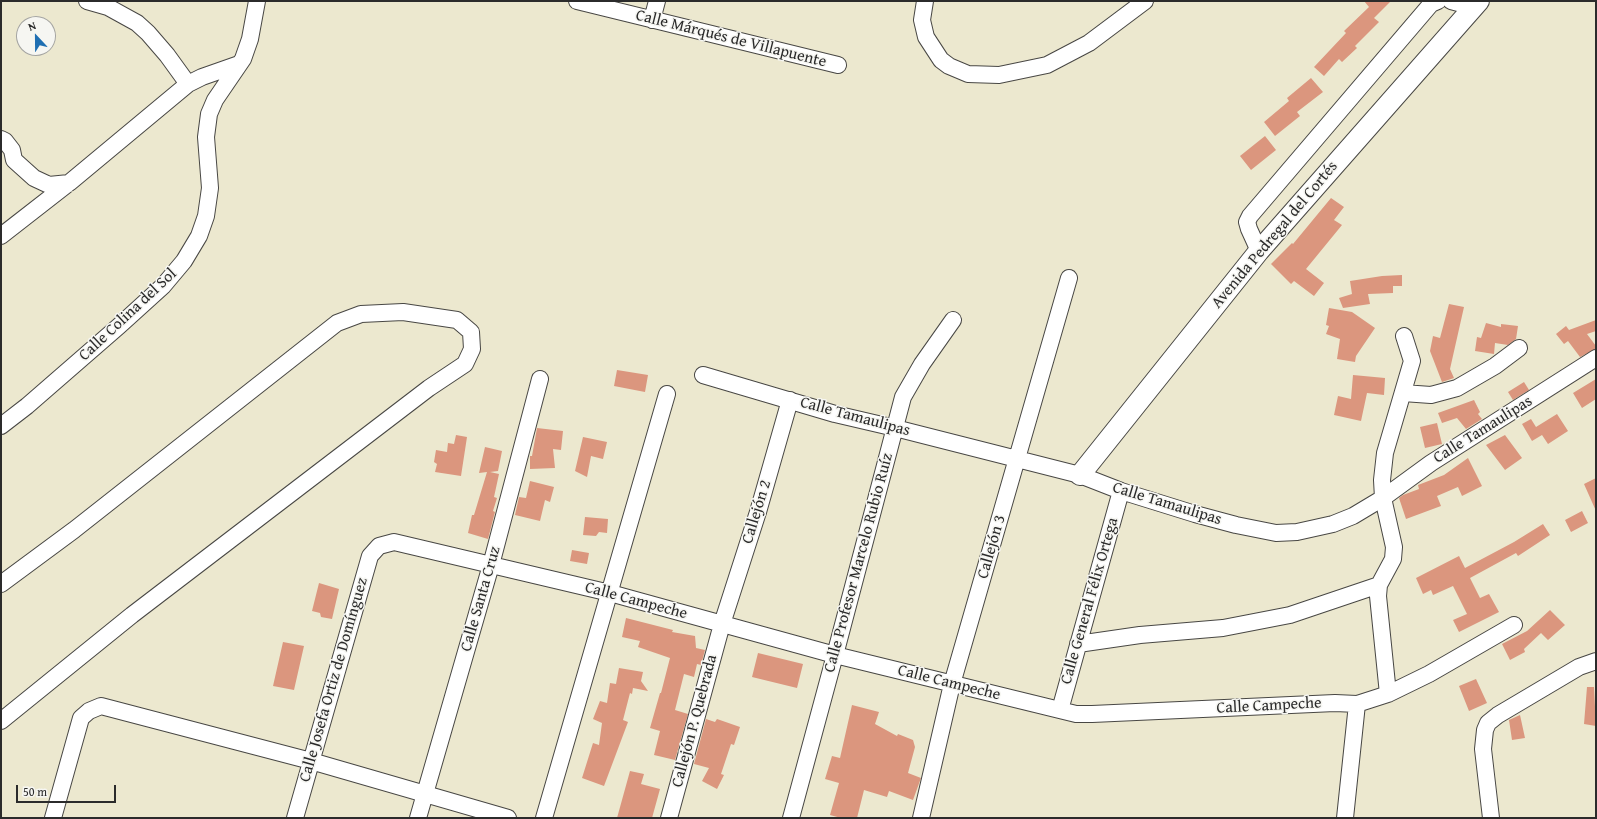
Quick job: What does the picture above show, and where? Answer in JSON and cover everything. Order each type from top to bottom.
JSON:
[{"type":"street","points":[[87,1],[108,7],[137,23],[167,55],[188,84]]},
{"type":"street","points":[[1,236],[69,183],[188,84],[202,77],[240,64],[250,39],[257,1]]},
{"type":"street","name":"Calle Márqués de Villapuente","points":[[577,1],[838,65]]},
{"type":"street","points":[[652,20],[657,1]]},
{"type":"street","points":[[925,1],[922,20],[926,37],[941,60],[949,66],[968,74],[983,75],[999,75],[1047,66],[1088,42],[1145,1]]},
{"type":"street","points":[[1259,250],[1247,222],[1250,216],[1431,4],[1438,1]]},
{"type":"street","points":[[1451,1],[1476,4]]},
{"type":"street","name":"Avenida Pedregal del Cortés","points":[[1080,475],[1259,250],[1476,4]]},
{"type":"street","name":"Calle Colina del Sol","points":[[1,426],[27,406],[119,326],[163,286],[184,261],[199,236],[206,216],[210,188],[206,137],[209,114],[215,100],[240,64]]},
{"type":"street","points":[[1,139],[5,141],[12,150],[14,160],[34,178],[49,185],[69,183]]},
{"type":"street","name":"Callejón 3","points":[[921,818],[952,684],[1069,278]]},
{"type":"street","points":[[1,584],[74,530],[337,323],[361,314],[403,312],[457,320],[471,332],[472,349],[465,364],[429,388],[132,615],[1,721]]},
{"type":"street","name":"Calle Profesor Marcelo Rubio Ruíz","points":[[791,818],[836,655],[903,397],[953,320]]},
{"type":"street","points":[[1388,694],[1378,596],[1379,585],[1393,558],[1394,547],[1382,498],[1382,480],[1385,453],[1412,361],[1404,336]]},
{"type":"street","points":[[1403,393],[1431,395],[1457,388],[1495,366],[1519,348]]},
{"type":"street","name":"Calle Tamaulipas","points":[[703,375],[835,414],[1080,475],[1121,491],[1195,514],[1236,525],[1276,533],[1296,532],[1333,524],[1353,516],[1382,498],[1431,463],[1596,358]]},
{"type":"street","name":"Calle Santa Cruz","points":[[418,818],[491,565],[540,379]]},
{"type":"street","points":[[544,818],[667,394]]},
{"type":"street","name":"Callejón 2","points":[[722,624],[758,512],[790,400]]},
{"type":"street","name":"Calle General Félix Ortega","points":[[1060,710],[1121,491]]},
{"type":"street","name":"Calle Campeche","points":[[379,546],[394,542],[610,593],[836,655],[1076,714],[1357,704],[1388,694],[1429,674],[1514,625]]},
{"type":"street","name":"Calle Josefa Ortiz de Domínguez","points":[[295,818],[370,556],[379,546]]},
{"type":"street","points":[[1078,644],[1140,635],[1223,628],[1290,615],[1379,585]]},
{"type":"street","name":"Callejón P. Quebrada","points":[[669,818],[722,624]]},
{"type":"street","points":[[1491,818],[1483,749],[1485,730],[1488,723],[1498,715],[1579,667],[1596,661]]},
{"type":"street","points":[[1345,818],[1357,704]]},
{"type":"street","points":[[52,818],[80,718],[89,711],[101,706],[311,761],[508,818]]},
{"type":"building","points":[[1364,1],[1391,1],[1374,18],[1379,22],[1355,46],[1357,48],[1342,62],[1339,59],[1324,76],[1314,67],[1346,33],[1344,31],[1369,7]]},
{"type":"building","points":[[1311,78],[1323,92],[1297,112],[1300,116],[1275,136],[1264,122],[1289,101],[1287,98]]},
{"type":"building","points":[[1265,136],[1276,150],[1251,170],[1240,156]]},
{"type":"building","points":[[1331,198],[1344,207],[1334,220],[1342,225],[1306,269],[1324,283],[1314,296],[1294,281],[1291,284],[1271,264],[1292,243],[1293,244]]},
{"type":"building","points":[[1402,275],[1402,286],[1393,286],[1393,293],[1368,294],[1370,304],[1343,308],[1339,298],[1352,294],[1350,281],[1382,276]]},
{"type":"building","points":[[1449,304],[1464,307],[1450,369],[1454,378],[1442,382],[1430,351],[1433,336],[1440,338]]},
{"type":"building","points":[[1329,308],[1352,312],[1375,328],[1356,356],[1355,362],[1337,359],[1340,339],[1326,334],[1329,326],[1326,325]]},
{"type":"building","points":[[1596,320],[1596,331],[1587,334],[1596,346],[1596,349],[1580,357],[1568,341],[1564,344],[1556,334],[1566,326],[1569,330]]},
{"type":"building","points":[[1486,323],[1501,327],[1501,324],[1518,326],[1516,339],[1508,345],[1495,343],[1494,354],[1475,351],[1477,337],[1481,338]]},
{"type":"building","points":[[617,370],[648,375],[645,392],[614,386]]},
{"type":"building","points":[[1353,375],[1385,378],[1384,395],[1367,393],[1361,421],[1334,415],[1338,396],[1351,399]]},
{"type":"building","points":[[1596,379],[1596,399],[1582,408],[1573,393]]},
{"type":"building","points":[[1524,382],[1529,390],[1513,400],[1508,392]]},
{"type":"building","points":[[1474,400],[1480,412],[1478,414],[1482,419],[1466,429],[1457,418],[1442,423],[1438,413]]},
{"type":"building","points":[[1557,414],[1568,431],[1548,444],[1542,435],[1532,441],[1522,424],[1531,419],[1536,427]]},
{"type":"building","points":[[1437,423],[1442,444],[1425,448],[1420,427]]},
{"type":"building","points":[[537,428],[563,431],[561,450],[553,449],[555,468],[530,469],[530,456],[532,456]]},
{"type":"building","points":[[456,435],[467,437],[461,476],[435,472],[437,464],[434,462],[436,450],[447,452],[448,443],[454,444]]},
{"type":"building","points":[[1505,435],[1522,458],[1505,470],[1486,445]]},
{"type":"building","points":[[583,437],[607,442],[603,459],[591,456],[587,477],[575,471]]},
{"type":"building","points":[[485,447],[502,451],[498,471],[490,472],[499,474],[494,497],[497,498],[493,511],[495,512],[488,539],[468,533],[472,515],[474,515],[487,472],[479,473]]},
{"type":"building","points":[[1468,458],[1482,486],[1462,496],[1458,487],[1437,496],[1441,506],[1406,519],[1399,498],[1419,489],[1418,485],[1444,475]]},
{"type":"building","points":[[1596,478],[1596,511],[1584,484]]},
{"type":"building","points":[[530,481],[554,487],[550,502],[545,500],[540,521],[515,515],[519,497],[526,498]]},
{"type":"building","points":[[1582,511],[1588,523],[1571,532],[1565,520]]},
{"type":"building","points":[[585,517],[608,519],[607,533],[599,532],[596,536],[583,535]]},
{"type":"building","points":[[1543,524],[1550,535],[1518,556],[1516,553],[1470,578],[1480,598],[1489,594],[1499,612],[1459,632],[1453,620],[1467,614],[1453,586],[1433,595],[1431,590],[1423,594],[1416,578],[1459,556],[1465,568],[1514,542]]},
{"type":"building","points":[[572,550],[589,553],[587,564],[570,561]]},
{"type":"building","points":[[319,583],[339,589],[332,619],[321,617],[320,613],[312,611]]},
{"type":"building","points":[[1550,610],[1565,625],[1548,640],[1541,633],[1524,649],[1525,652],[1510,660],[1502,644],[1527,631]]},
{"type":"building","points":[[626,618],[673,630],[672,632],[695,636],[696,648],[705,650],[701,665],[697,664],[694,677],[684,674],[675,710],[688,714],[675,760],[654,755],[660,731],[650,728],[670,658],[638,647],[640,641],[622,637]]},
{"type":"building","points":[[283,642],[304,646],[294,690],[273,686]]},
{"type":"building","points":[[758,653],[803,664],[797,688],[752,677]]},
{"type":"building","points":[[619,668],[643,672],[641,681],[648,691],[633,688],[632,694],[630,693],[623,720],[628,722],[604,786],[582,778],[593,743],[599,745],[602,723],[593,719],[600,701],[607,703],[610,683],[616,684]]},
{"type":"building","points":[[1476,679],[1487,703],[1469,711],[1459,686]]},
{"type":"building","points":[[1587,687],[1594,687],[1596,726],[1584,724]]},
{"type":"building","points":[[852,705],[879,712],[875,724],[897,736],[898,734],[913,740],[915,747],[908,773],[921,778],[913,800],[889,791],[887,797],[864,790],[857,818],[841,818],[830,815],[839,783],[825,779],[832,756],[840,758]]},
{"type":"building","points":[[1520,715],[1525,738],[1512,740],[1509,720]]},
{"type":"building","points":[[706,719],[715,722],[717,719],[740,727],[734,745],[731,744],[721,774],[724,775],[717,789],[702,781],[709,768],[694,764]]},
{"type":"building","points":[[630,771],[644,774],[641,784],[660,789],[652,818],[617,818]]}]
